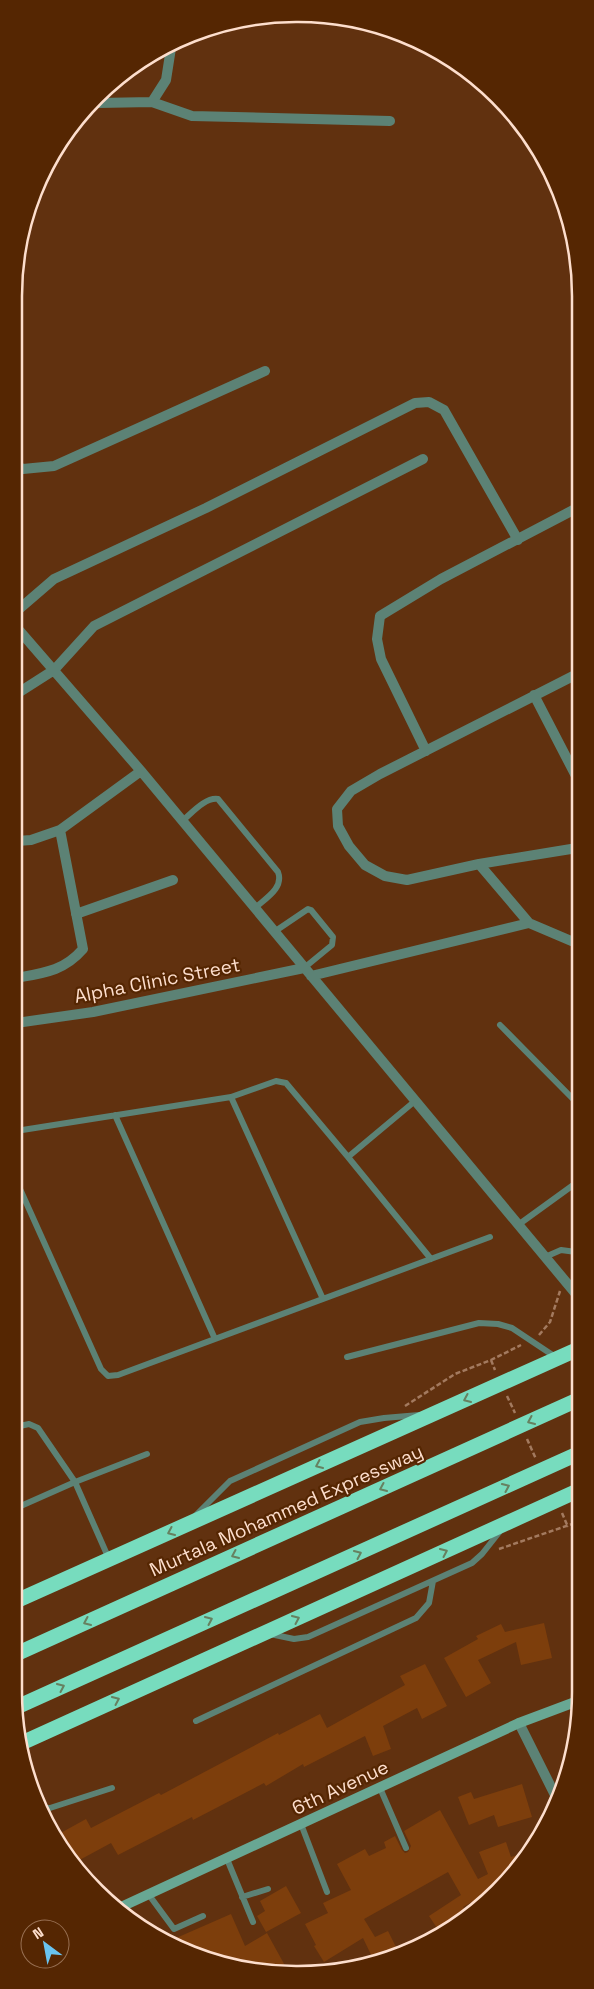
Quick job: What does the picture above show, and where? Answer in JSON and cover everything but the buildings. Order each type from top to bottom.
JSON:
[{"type":"highway","name":"Murtala Mohammed Expressway","points":[[22,1598],[572,1352]]},
{"type":"highway","name":"Murtala Mohammed Expressway","points":[[22,1651],[572,1403]]},
{"type":"highway","points":[[23,1704],[572,1457]]},
{"type":"highway","points":[[27,1741],[572,1493]]},
{"type":"street","points":[[152,102],[166,80],[170,54]]},
{"type":"street","points":[[103,103],[152,102],[192,116],[390,122]]},
{"type":"street","points":[[22,469],[54,466],[265,371]]},
{"type":"street","points":[[22,607],[54,580],[206,508],[414,403],[429,402],[444,410],[518,540]]},
{"type":"street","points":[[22,690],[54,670],[94,626],[423,459]]},
{"type":"street","points":[[426,751],[381,659],[377,639],[380,616],[441,579],[572,511]]},
{"type":"street","points":[[22,634],[141,771],[572,1289]]},
{"type":"street","points":[[572,676],[426,751],[351,792],[337,809],[338,826],[349,846],[365,865],[385,876],[406,880],[479,864],[572,849]]},
{"type":"street","points":[[534,695],[572,768]]},
{"type":"street","points":[[22,841],[31,840],[60,830],[141,771]]},
{"type":"street","points":[[22,977],[51,972],[73,961],[83,949],[60,830]]},
{"type":"street","points":[[479,864],[529,923],[572,940]]},
{"type":"street","points":[[76,914],[174,880]]},
{"type":"street","name":"Alpha Clinic Street","points":[[22,1022],[93,1012],[308,972],[529,923]]},
{"type":"street","name":"6th Avenue","points":[[125,1906],[519,1723],[571,1703]]},
{"type":"street","points":[[519,1723],[553,1791]]},
{"type":"lane","points":[[182,821],[207,801],[213,798],[218,799],[278,872],[280,878],[279,885],[255,908]]},
{"type":"lane","points":[[274,932],[308,909],[311,910],[333,937],[334,941],[308,972]]},
{"type":"lane","points":[[500,1025],[572,1098]]},
{"type":"lane","points":[[22,1130],[231,1097],[276,1081],[286,1083],[430,1259]]},
{"type":"lane","points":[[231,1097],[323,1299]]},
{"type":"lane","points":[[348,1157],[415,1101]]},
{"type":"lane","points":[[114,1115],[214,1339]]},
{"type":"lane","points":[[518,1225],[572,1186]]},
{"type":"lane","points":[[22,1193],[101,1369],[108,1376],[118,1375],[490,1237]]},
{"type":"lane","points":[[545,1257],[561,1250],[572,1251]]},
{"type":"lane","points":[[347,1357],[479,1323],[498,1324],[512,1328],[558,1358]]},
{"type":"lane","points":[[189,1523],[230,1481],[360,1422],[434,1414]]},
{"type":"lane","points":[[22,1426],[29,1424],[38,1428],[75,1482],[109,1559]]},
{"type":"lane","points":[[22,1505],[75,1482],[147,1454]]},
{"type":"lane","points":[[264,1633],[294,1639],[308,1637],[472,1563],[482,1554],[506,1523]]},
{"type":"lane","points":[[196,1721],[416,1618],[429,1603],[432,1581]]},
{"type":"lane","points":[[48,1808],[112,1788]]},
{"type":"lane","points":[[380,1788],[406,1848]]},
{"type":"lane","points":[[301,1824],[327,1892]]},
{"type":"lane","points":[[226,1859],[253,1922]]},
{"type":"lane","points":[[242,1897],[268,1889]]},
{"type":"lane","points":[[149,1895],[174,1929],[203,1916]]},
{"type":"path","points":[[384,1418],[455,1374],[491,1360],[541,1333],[550,1322],[556,1299],[564,1280]]},
{"type":"path","points":[[491,1360],[499,1378]]},
{"type":"path","points":[[507,1395],[515,1413]]},
{"type":"path","points":[[527,1439],[540,1465]]},
{"type":"path","points":[[560,1509],[568,1526]]},
{"type":"path","points":[[482,1554],[572,1525]]}]
